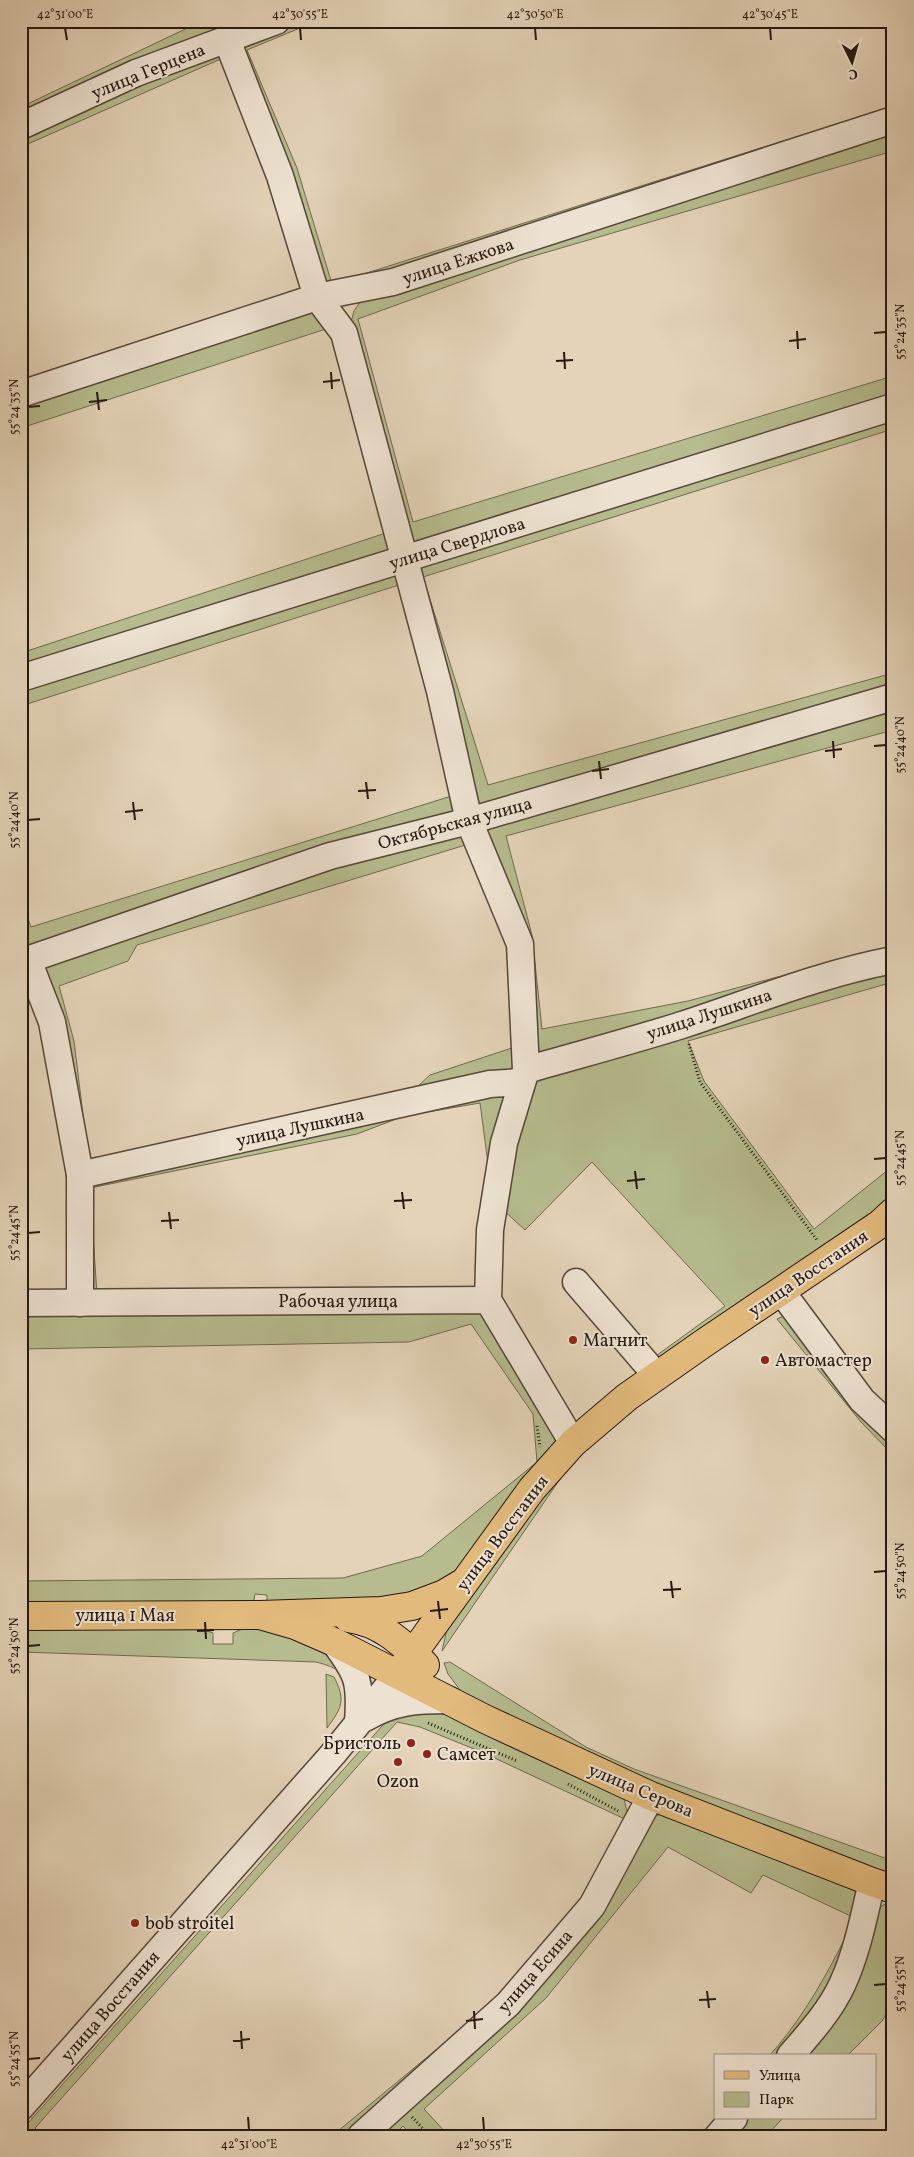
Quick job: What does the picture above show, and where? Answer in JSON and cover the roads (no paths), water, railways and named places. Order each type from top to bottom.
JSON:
[{"type":"main road","name":"улица Восстания","points":[[405,1664],[532,1489],[573,1442],[627,1397],[880,1224],[893,1212]]},
{"type":"main road","name":"улица 1 Мая","points":[[21,1616],[260,1615],[381,1611],[412,1606],[444,1594],[464,1582]]},
{"type":"main road","points":[[312,1614],[355,1619],[386,1630],[405,1664]]},
{"type":"main road","name":"улица 1 Мая","points":[[260,1615],[295,1625],[334,1642],[405,1664]]},
{"type":"main road","points":[[439,1617],[435,1633],[434,1652],[437,1670],[451,1696]]},
{"type":"main road","name":"улица Серова","points":[[405,1664],[485,1719],[651,1796],[882,1885]]},
{"type":"street","name":"улица Герцена","points":[[21,126],[136,72],[276,21]]},
{"type":"street","points":[[227,40],[280,176],[317,298],[344,333],[403,560],[440,690],[469,821],[520,944],[524,1076],[504,1143],[490,1230],[488,1300],[573,1442]]},
{"type":"street","name":"улица Ежкова","points":[[21,394],[317,298],[402,279],[893,120]]},
{"type":"street","points":[[344,333],[349,312],[362,288]]},
{"type":"street","name":"улица Свердлова","points":[[21,678],[893,407]]},
{"type":"street","name":"Октябрьская улица","points":[[25,961],[330,856],[469,821],[893,697]]},
{"type":"street","name":"улица Лушкина","points":[[80,1175],[524,1076],[773,993],[872,964],[893,960]]},
{"type":"street","points":[[25,961],[52,1022],[80,1175],[80,1303]]},
{"type":"street","points":[[576,1282],[657,1376]]},
{"type":"street","points":[[781,1291],[862,1400],[893,1428]]},
{"type":"street","name":"Рабочая улица","points":[[21,1303],[488,1300]]},
{"type":"street","points":[[334,1642],[355,1672],[360,1695],[358,1722]]},
{"type":"street","name":"улица Восстания","points":[[21,2107],[30,2079],[333,1754],[405,1664]]},
{"type":"street","points":[[358,1722],[378,1710],[400,1702],[451,1696]]},
{"type":"street","name":"улица Есина","points":[[361,2136],[508,2004],[592,1906],[651,1796]]},
{"type":"street","points":[[792,2054],[818,2024],[842,1985],[860,1930],[882,1885]]},
{"type":"street","points":[[718,2136],[732,2120]]},
{"type":"place","name":"Магнит","points":[[573,1340]]},
{"type":"place","name":"Автомастер","points":[[765,1360]]},
{"type":"place","name":"Бристоль","points":[[411,1743]]},
{"type":"place","name":"Самсет","points":[[427,1754]]},
{"type":"place","name":"Ozon","points":[[398,1762]]},
{"type":"place","name":"bob stroitel","points":[[135,1923]]}]
